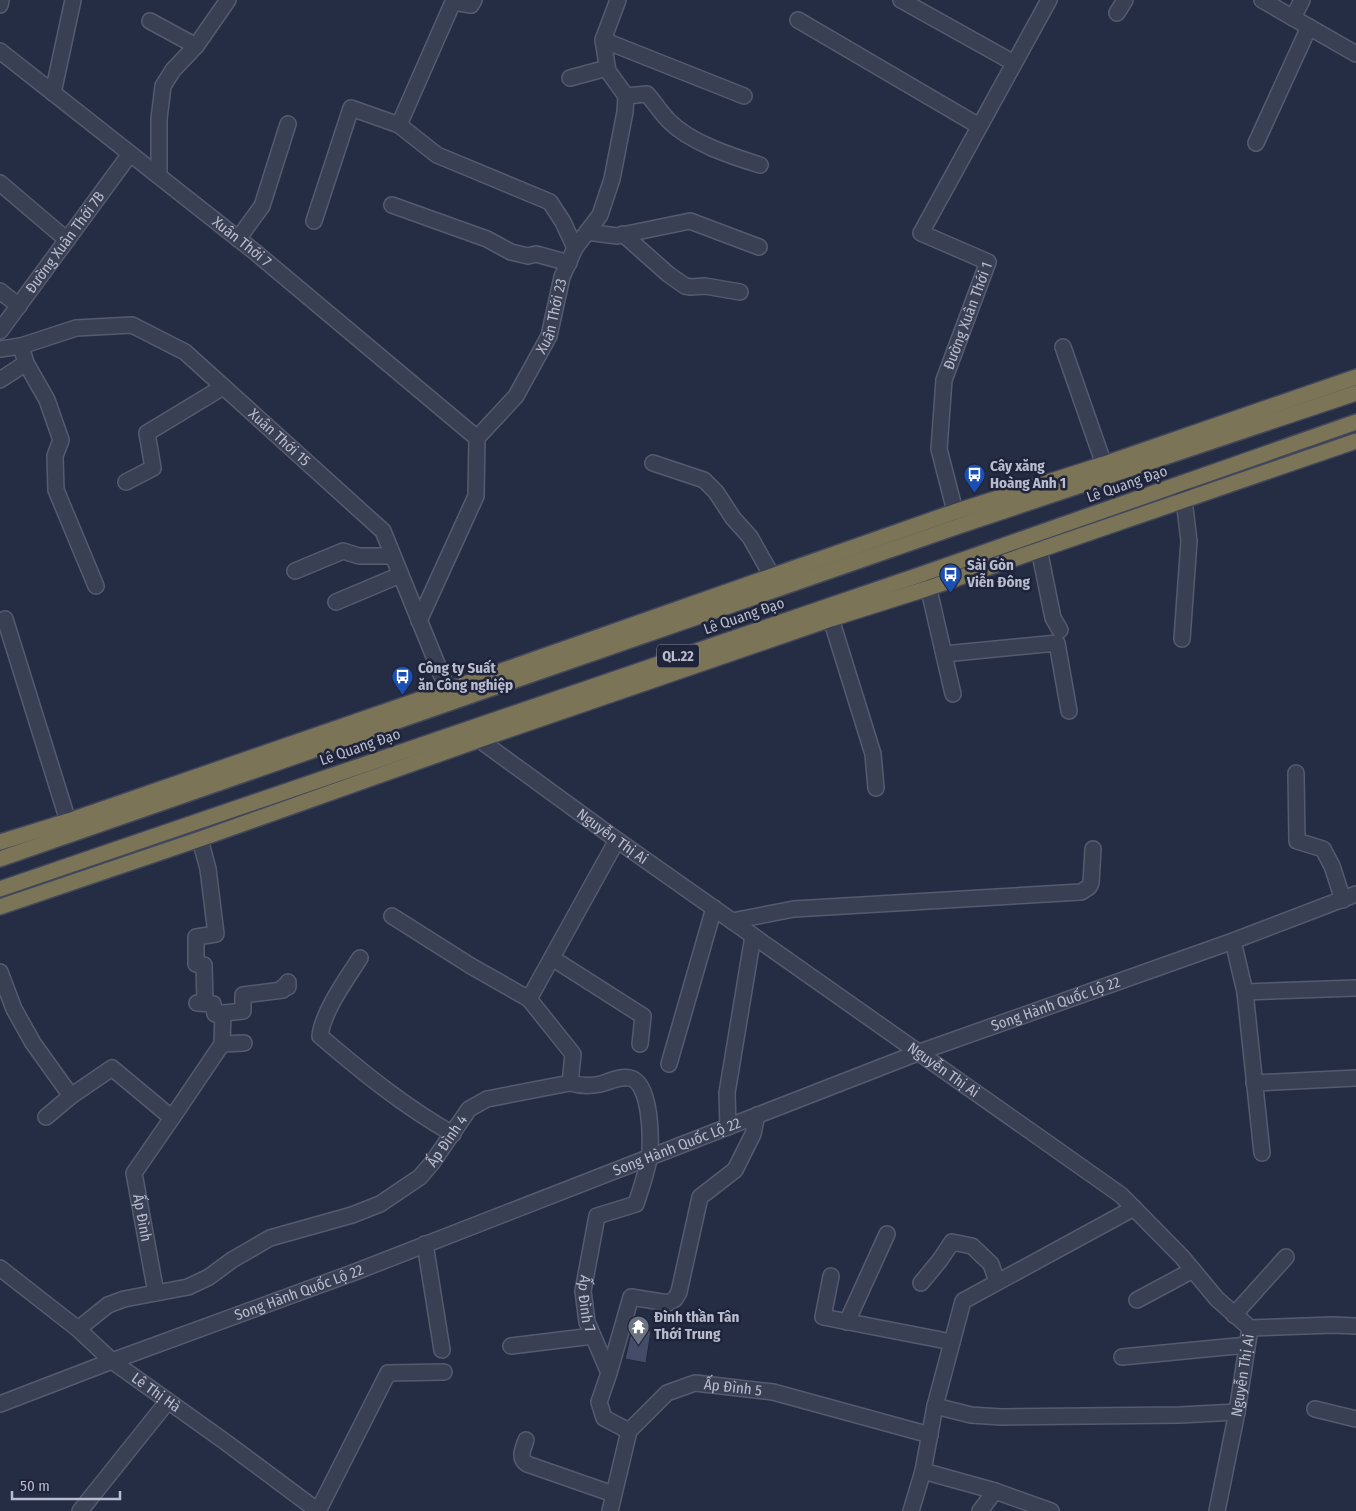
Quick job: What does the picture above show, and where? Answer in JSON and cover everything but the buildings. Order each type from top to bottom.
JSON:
[{"type":"highway","name":"Lê Quang Đạo","points":[[1106,470],[1356,377]]},
{"type":"highway","name":"Lê Quang Đạo","points":[[0,842],[450,696],[957,519],[1106,470],[1356,393]]},
{"type":"highway","name":"Lê Quang Đạo","points":[[0,890],[924,573],[1356,422]]},
{"type":"highway","name":"Lê Quang Đạo","points":[[0,907],[831,618],[929,588],[1356,441]]},
{"type":"highway","name":"Lê Quang Đạo","points":[[0,859],[450,696],[772,576],[957,519]]},
{"type":"street","points":[[0,4],[2,0]]},
{"type":"street","points":[[53,93],[73,0]]},
{"type":"street","points":[[159,176],[159,120],[163,86],[173,70],[196,46],[228,0]]},
{"type":"street","points":[[399,125],[453,2],[471,5],[474,0]]},
{"type":"street","points":[[901,0],[1014,63]]},
{"type":"street","name":"Đường Xuân Thới 1","points":[[957,519],[939,448],[944,380],[988,262],[921,234],[1050,0]]},
{"type":"street","points":[[1262,0],[1356,54]]},
{"type":"street","points":[[1293,18],[1302,0]]},
{"type":"street","points":[[613,1],[603,40],[608,71],[626,96],[647,94],[670,122],[692,137],[729,155],[760,165]]},
{"type":"street","points":[[798,20],[979,126]]},
{"type":"street","points":[[150,21],[196,46]]},
{"type":"street","points":[[1256,143],[1309,27]]},
{"type":"street","points":[[603,40],[744,96]]},
{"type":"street","name":"Xuân Thới 7","points":[[0,51],[238,239],[477,438]]},
{"type":"street","points":[[570,78],[607,68]]},
{"type":"street","name":"Xuân Thới 23","points":[[477,438],[516,396],[549,336],[562,277],[575,248],[600,215],[612,179],[625,112],[626,96]]},
{"type":"street","points":[[314,222],[350,108],[399,125],[437,155],[550,202],[563,222],[575,248]]},
{"type":"street","points":[[238,239],[262,206],[288,124]]},
{"type":"street","name":"Đường Xuân Thới 7B","points":[[0,331],[130,154]]},
{"type":"street","points":[[0,183],[67,240]]},
{"type":"street","points":[[392,205],[487,239],[511,252],[528,256],[536,254],[569,263]]},
{"type":"street","points":[[587,232],[617,236],[690,221],[759,247]]},
{"type":"street","points":[[623,234],[668,274],[685,286],[705,286],[740,292]]},
{"type":"street","points":[[0,291],[19,306]]},
{"type":"street","name":"Xuân Thới 15","points":[[0,349],[22,346],[76,328],[132,325],[184,352],[383,531],[450,696]]},
{"type":"street","points":[[22,346],[26,363],[47,400],[61,440],[55,456],[56,490],[96,586]]},
{"type":"street","points":[[1063,347],[1106,470]]},
{"type":"street","points":[[0,380],[26,363]]},
{"type":"street","points":[[126,482],[153,468],[148,432],[223,387]]},
{"type":"street","points":[[419,621],[476,496],[477,438]]},
{"type":"street","points":[[653,463],[704,480],[716,492],[733,518],[750,536],[772,576]]},
{"type":"street","points":[[1182,483],[1186,501],[1189,541],[1182,639]]},
{"type":"street","points":[[1039,549],[1053,618],[1060,630]]},
{"type":"street","points":[[295,571],[343,551],[359,556],[393,556]]},
{"type":"street","points":[[924,573],[953,694]]},
{"type":"street","points":[[336,602],[400,575]]},
{"type":"street","points":[[831,618],[873,754],[876,788]]},
{"type":"street","points":[[5,619],[68,820]]},
{"type":"street","points":[[944,654],[1057,643],[1069,711]]},
{"type":"street","name":"Nguyễn Thị Ai","points":[[465,729],[617,840],[1113,1190],[1134,1208],[1182,1257],[1217,1299],[1250,1328],[1237,1412],[1217,1511]]},
{"type":"street","points":[[1296,773],[1297,841],[1323,849],[1349,897]]},
{"type":"street","points":[[200,839],[208,869],[216,934],[196,937],[196,964],[204,965],[201,1003],[213,1004],[215,1014],[243,1011],[243,995],[283,990],[283,988],[288,987],[288,982]]},
{"type":"street","points":[[530,999],[617,840]]},
{"type":"street","points":[[732,921],[794,909],[1080,892],[1089,887],[1091,883],[1093,849]]},
{"type":"street","name":"Song Hành Quốc Lộ 22","points":[[0,1404],[425,1244],[920,1052],[1233,941],[1349,897]]},
{"type":"street","points":[[669,1064],[714,908]]},
{"type":"street","points":[[392,916],[471,966],[530,999],[573,1054],[570,1084]]},
{"type":"street","points":[[728,1126],[727,1093],[752,936]]},
{"type":"street","points":[[1233,941],[1245,992],[1262,1153]]},
{"type":"street","points":[[360,958],[321,1026],[320,1036],[355,1067],[434,1123],[453,1134]]},
{"type":"street","points":[[552,958],[643,1016],[640,1044]]},
{"type":"street","points":[[0,972],[14,1009],[33,1044],[71,1096]]},
{"type":"street","points":[[1245,992],[1356,988]]},
{"type":"street","points":[[224,1012],[222,1044],[244,1043]]},
{"type":"street","name":"Ấp Đình","points":[[156,1294],[134,1173],[222,1044]]},
{"type":"street","points":[[46,1117],[71,1096],[112,1068],[172,1118]]},
{"type":"street","name":"Ấp Đình 4","points":[[78,1329],[108,1305],[124,1299],[188,1287],[209,1277],[232,1260],[270,1238],[352,1215],[380,1204],[420,1177],[432,1164],[469,1109],[487,1098],[570,1084],[599,1084],[622,1077],[632,1078],[640,1084],[648,1105],[649,1157]]},
{"type":"street","points":[[1254,1083],[1356,1078]]},
{"type":"street","points":[[610,1511],[628,1431],[604,1418],[598,1402],[609,1373],[631,1297],[668,1302],[675,1299],[679,1292],[700,1197],[735,1170],[753,1134],[757,1115]]},
{"type":"street","name":"Ấp Đình 7","points":[[609,1373],[587,1322],[583,1290],[597,1216],[636,1204],[649,1157]]},
{"type":"street","points":[[911,1511],[923,1471],[935,1406],[963,1301],[1134,1208]]},
{"type":"street","points":[[847,1322],[887,1234]]},
{"type":"street","points":[[921,1283],[952,1242],[972,1246],[991,1264],[997,1282]]},
{"type":"street","points":[[425,1244],[442,1350]]},
{"type":"street","points":[[1234,1315],[1286,1257]]},
{"type":"street","name":"Lê Thị Hà","points":[[0,1268],[78,1329],[112,1361],[318,1511]]},
{"type":"street","points":[[1137,1300],[1193,1270]]},
{"type":"street","points":[[830,1276],[822,1317],[952,1342]]},
{"type":"street","points":[[1250,1328],[1356,1326]]},
{"type":"street","points":[[511,1346],[593,1336]]},
{"type":"street","points":[[1122,1357],[1247,1345]]},
{"type":"street","points":[[318,1511],[388,1373],[444,1372]]},
{"type":"street","name":"Ấp Đình 5","points":[[628,1431],[667,1393],[695,1383],[773,1392],[930,1436]]},
{"type":"street","points":[[80,1511],[168,1401]]},
{"type":"street","points":[[935,1406],[971,1415],[1002,1417],[1180,1415],[1237,1412]]},
{"type":"street","points":[[1315,1409],[1356,1419]]},
{"type":"street","points":[[526,1440],[521,1457],[527,1464],[613,1494]]},
{"type":"street","points":[[923,1471],[995,1490],[1051,1511]]},
{"type":"street","points":[[980,1511],[995,1490]]},
{"type":"place","name":"Cây xăng Hoàng Anh 1","points":[[974,494]]},
{"type":"place","name":"Sài Gòn Viễn Đông","points":[[951,593]]},
{"type":"place","name":"Công ty Suất ăn Công nghiệp","points":[[402,696]]},
{"type":"place","name":"Đình thần Tân Thới Trung","points":[[638,1345]]}]
